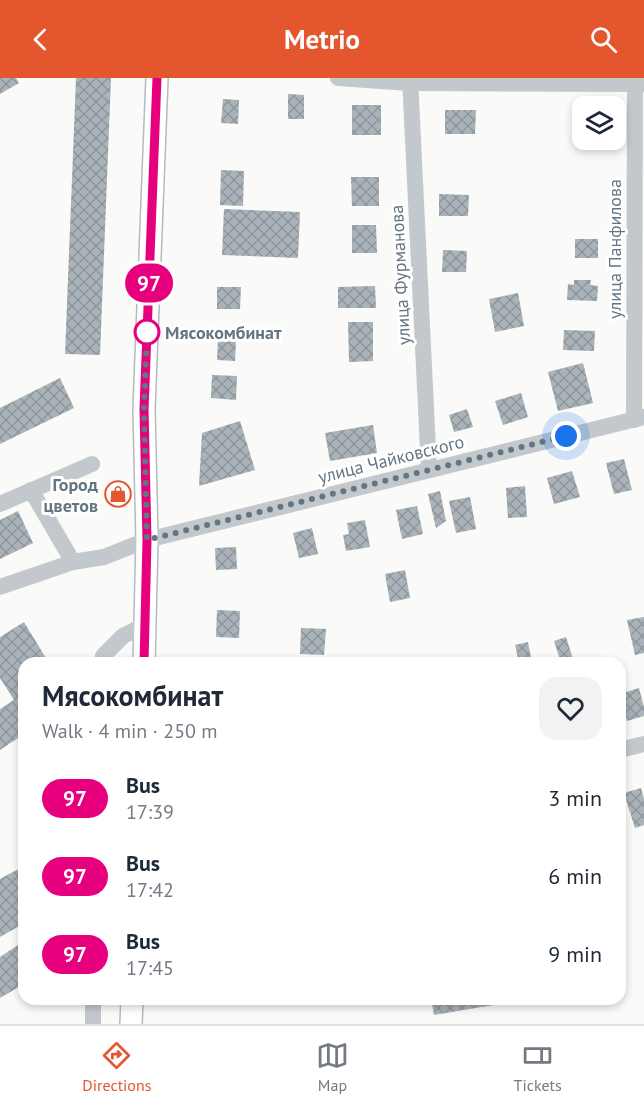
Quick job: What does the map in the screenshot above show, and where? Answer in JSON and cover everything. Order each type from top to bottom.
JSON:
[{"type":"main road","points":[[144,657],[147,540],[144,409],[157,78]]},
{"type":"main road","points":[[131,1024],[132,1005]]},
{"type":"street","points":[[338,78],[410,81],[638,82]]},
{"type":"street","name":"улица Фурманова","points":[[410,81],[429,470]]},
{"type":"street","name":"улица Панфилова","points":[[638,82],[639,418]]},
{"type":"street","name":"улица Чайковского","points":[[0,587],[73,562],[104,557],[147,540],[639,418]]},
{"type":"street","points":[[0,504],[92,464]]},
{"type":"street","points":[[31,490],[73,562]]},
{"type":"street","points":[[103,657],[123,636],[145,625]]},
{"type":"street","points":[[626,748],[644,744]]},
{"type":"street","points":[[93,1005],[93,1024]]},
{"type":"building","points":[[0,78],[16,78],[19,83],[0,94]]},
{"type":"building","points":[[76,78],[111,78],[100,355],[65,354]]},
{"type":"building","points":[[288,94],[304,95],[304,119],[288,119]]},
{"type":"building","points":[[223,99],[239,100],[238,124],[221,123]]},
{"type":"building","points":[[352,105],[381,105],[381,135],[352,135]]},
{"type":"building","points":[[445,110],[476,110],[475,134],[445,134]]},
{"type":"building","points":[[221,170],[244,171],[243,206],[220,205]]},
{"type":"building","points":[[351,177],[379,177],[379,206],[352,206]]},
{"type":"building","points":[[439,194],[469,195],[468,216],[439,216]]},
{"type":"building","points":[[224,209],[300,212],[298,258],[222,255]]},
{"type":"building","points":[[352,225],[376,225],[377,253],[352,253]]},
{"type":"building","points":[[575,239],[598,239],[598,258],[575,258]]},
{"type":"building","points":[[443,250],[467,251],[466,272],[442,272]]},
{"type":"building","points":[[574,280],[591,280],[590,285],[598,286],[597,301],[567,300],[568,284],[574,285]]},
{"type":"building","points":[[375,286],[376,308],[338,308],[338,287]]},
{"type":"building","points":[[217,287],[241,287],[240,309],[217,309]]},
{"type":"building","points":[[518,293],[524,326],[495,332],[489,299]]},
{"type":"building","points":[[348,322],[373,322],[373,361],[349,362]]},
{"type":"building","points":[[564,330],[595,331],[594,351],[563,350]]},
{"type":"building","points":[[218,340],[236,341],[235,361],[217,360]]},
{"type":"building","points":[[583,363],[593,403],[558,411],[548,372]]},
{"type":"building","points":[[212,375],[237,376],[236,400],[211,398]]},
{"type":"building","points":[[60,378],[74,408],[0,444],[0,408]]},
{"type":"building","points":[[521,393],[528,417],[503,425],[495,401]]},
{"type":"building","points":[[467,409],[473,427],[454,432],[449,415]]},
{"type":"building","points":[[240,421],[255,470],[199,486],[202,433]]},
{"type":"building","points":[[373,425],[377,453],[330,461],[325,433]]},
{"type":"building","points":[[624,459],[632,490],[614,494],[606,463]]},
{"type":"building","points":[[572,471],[580,497],[554,504],[547,478]]},
{"type":"building","points":[[525,486],[527,517],[508,518],[506,488]]},
{"type":"building","points":[[440,491],[446,521],[436,528],[428,494]]},
{"type":"building","points":[[470,497],[476,529],[456,533],[449,501]]},
{"type":"building","points":[[417,506],[423,534],[402,539],[396,510]]},
{"type":"building","points":[[18,511],[33,543],[0,559],[0,520]]},
{"type":"building","points":[[365,520],[370,547],[346,551],[343,535],[349,534],[347,523]]},
{"type":"building","points":[[312,528],[318,554],[299,558],[293,533]]},
{"type":"building","points":[[236,547],[237,569],[216,570],[215,548]]},
{"type":"building","points":[[405,570],[410,598],[390,602],[385,574]]},
{"type":"building","points":[[217,610],[240,611],[239,638],[216,637]]},
{"type":"building","points":[[644,617],[644,653],[635,655],[627,620]]},
{"type":"building","points":[[24,622],[45,657],[18,657],[18,738],[0,750],[0,709],[14,700],[0,678],[0,637]]},
{"type":"building","points":[[301,628],[326,629],[324,655],[300,654]]},
{"type":"building","points":[[566,637],[572,657],[559,657],[554,641]]},
{"type":"building","points":[[528,642],[531,657],[518,657],[515,645]]},
{"type":"building","points":[[639,688],[644,716],[627,721],[626,692]]},
{"type":"building","points":[[641,788],[644,799],[644,825],[635,828],[626,792]]},
{"type":"building","points":[[18,869],[18,927],[0,937],[0,879]]},
{"type":"building","points":[[18,945],[18,988],[0,998],[0,957]]},
{"type":"building","points":[[432,1005],[494,1005],[434,1015]]},
{"type":"bus line","name":"97","points":[[144,657],[147,540],[144,409],[157,78]]},
{"type":"place","name":"Мясокомбинат","points":[[147,332]]},
{"type":"place","name":"Город цветов","points":[[118,494]]},
{"type":"route","points":[[147,332],[144,409],[147,540],[566,436]]}]
